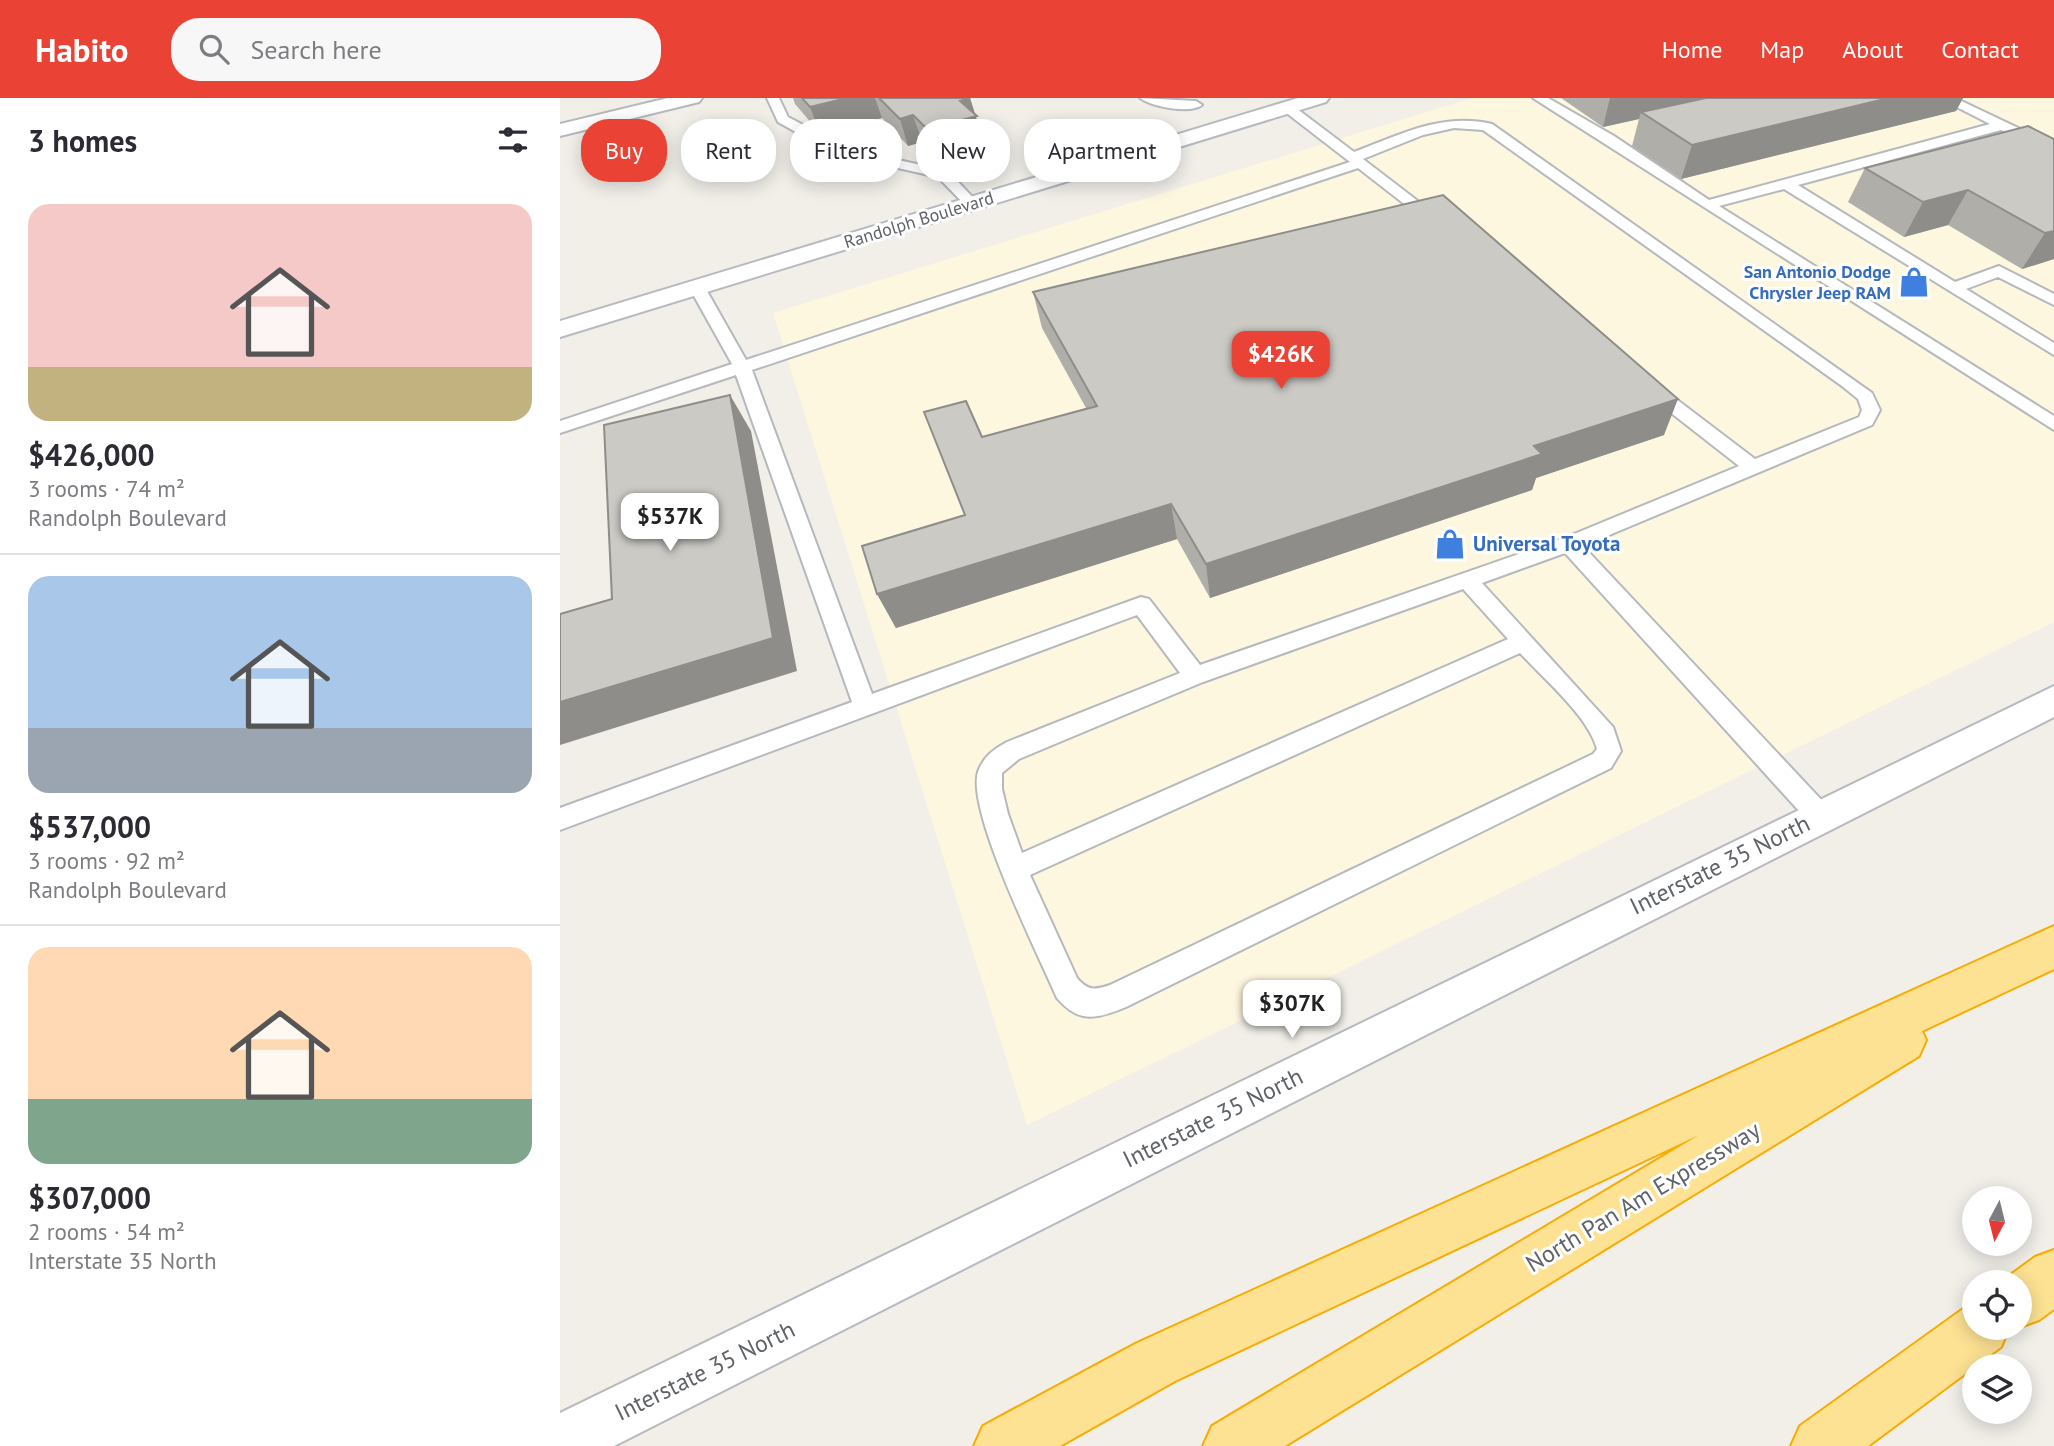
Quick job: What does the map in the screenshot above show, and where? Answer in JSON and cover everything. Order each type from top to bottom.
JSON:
[{"type":"highway","points":[[1003,1446],[1156,1362],[2054,948]]},
{"type":"highway","name":"North Pan Am Expressway","points":[[1232,1446],[2054,948]]},
{"type":"highway","points":[[2032,1292],[2054,1276]]},
{"type":"highway","points":[[1820,1446],[1966,1340]]},
{"type":"street","points":[[560,130],[692,98]]},
{"type":"street","name":"Randolph Boulevard","points":[[560,329],[972,204],[1204,113],[1287,108],[1319,98]]},
{"type":"street","name":"Interstate 35 North","points":[[560,1443],[2054,700]]},
{"type":"lane","points":[[773,98],[783,119],[824,142],[845,152],[943,174],[972,204]]},
{"type":"lane","points":[[1146,98],[1204,113]]},
{"type":"lane","points":[[1539,98],[1616,137],[1707,205],[2054,424]]},
{"type":"lane","points":[[1945,98],[2054,150]]},
{"type":"lane","points":[[1287,108],[1447,231]]},
{"type":"lane","points":[[560,427],[1459,123],[1487,127],[1866,397],[1871,410],[1866,421],[1569,544],[1467,580],[1195,676],[1003,755],[989,774],[990,799],[1015,869],[1067,988],[1078,1001],[1096,1004],[1116,997],[1602,761],[1609,751],[1605,734],[1592,716],[1467,580]]},
{"type":"lane","points":[[1707,205],[2003,125]]},
{"type":"lane","points":[[2039,142],[2054,137]]},
{"type":"lane","points":[[1786,184],[1957,287],[2054,350]]},
{"type":"lane","points":[[1957,287],[1999,271],[2054,300]]},
{"type":"lane","points":[[697,287],[742,367],[865,706]]},
{"type":"lane","points":[[1633,374],[1753,467]]},
{"type":"lane","points":[[1569,544],[1819,815]]},
{"type":"lane","points":[[560,819],[1141,605],[1195,676]]},
{"type":"lane","points":[[1015,869],[1522,642]]},
{"type":"shaded area","name":"Universal Toyota","points":[[1472,98],[2054,98],[2054,622],[1027,1125],[773,313]]},
{"type":"building","points":[[802,98],[847,98],[810,107]]},
{"type":"building","points":[[879,98],[970,98],[960,101],[977,116],[965,119],[917,119],[913,115],[900,119]]},
{"type":"building","points":[[1706,98],[1889,98],[1692,145],[1641,112]]},
{"type":"building","points":[[2028,126],[2054,139],[2054,231],[2045,233],[1968,190],[1923,202],[1865,168]]},
{"type":"building","points":[[1443,195],[1678,399],[1534,446],[1542,454],[1206,564],[1171,504],[877,594],[862,546],[965,515],[924,412],[966,401],[982,437],[1097,406],[1033,292]]},
{"type":"building","points":[[730,395],[773,638],[560,702],[560,614],[612,599],[604,425]]},
{"type":"place","name":"San Antonio Dodge Chrysler Jeep RAM","points":[[1914,282]]},
{"type":"place","name":"Universal Toyota","points":[[1450,544]]}]
